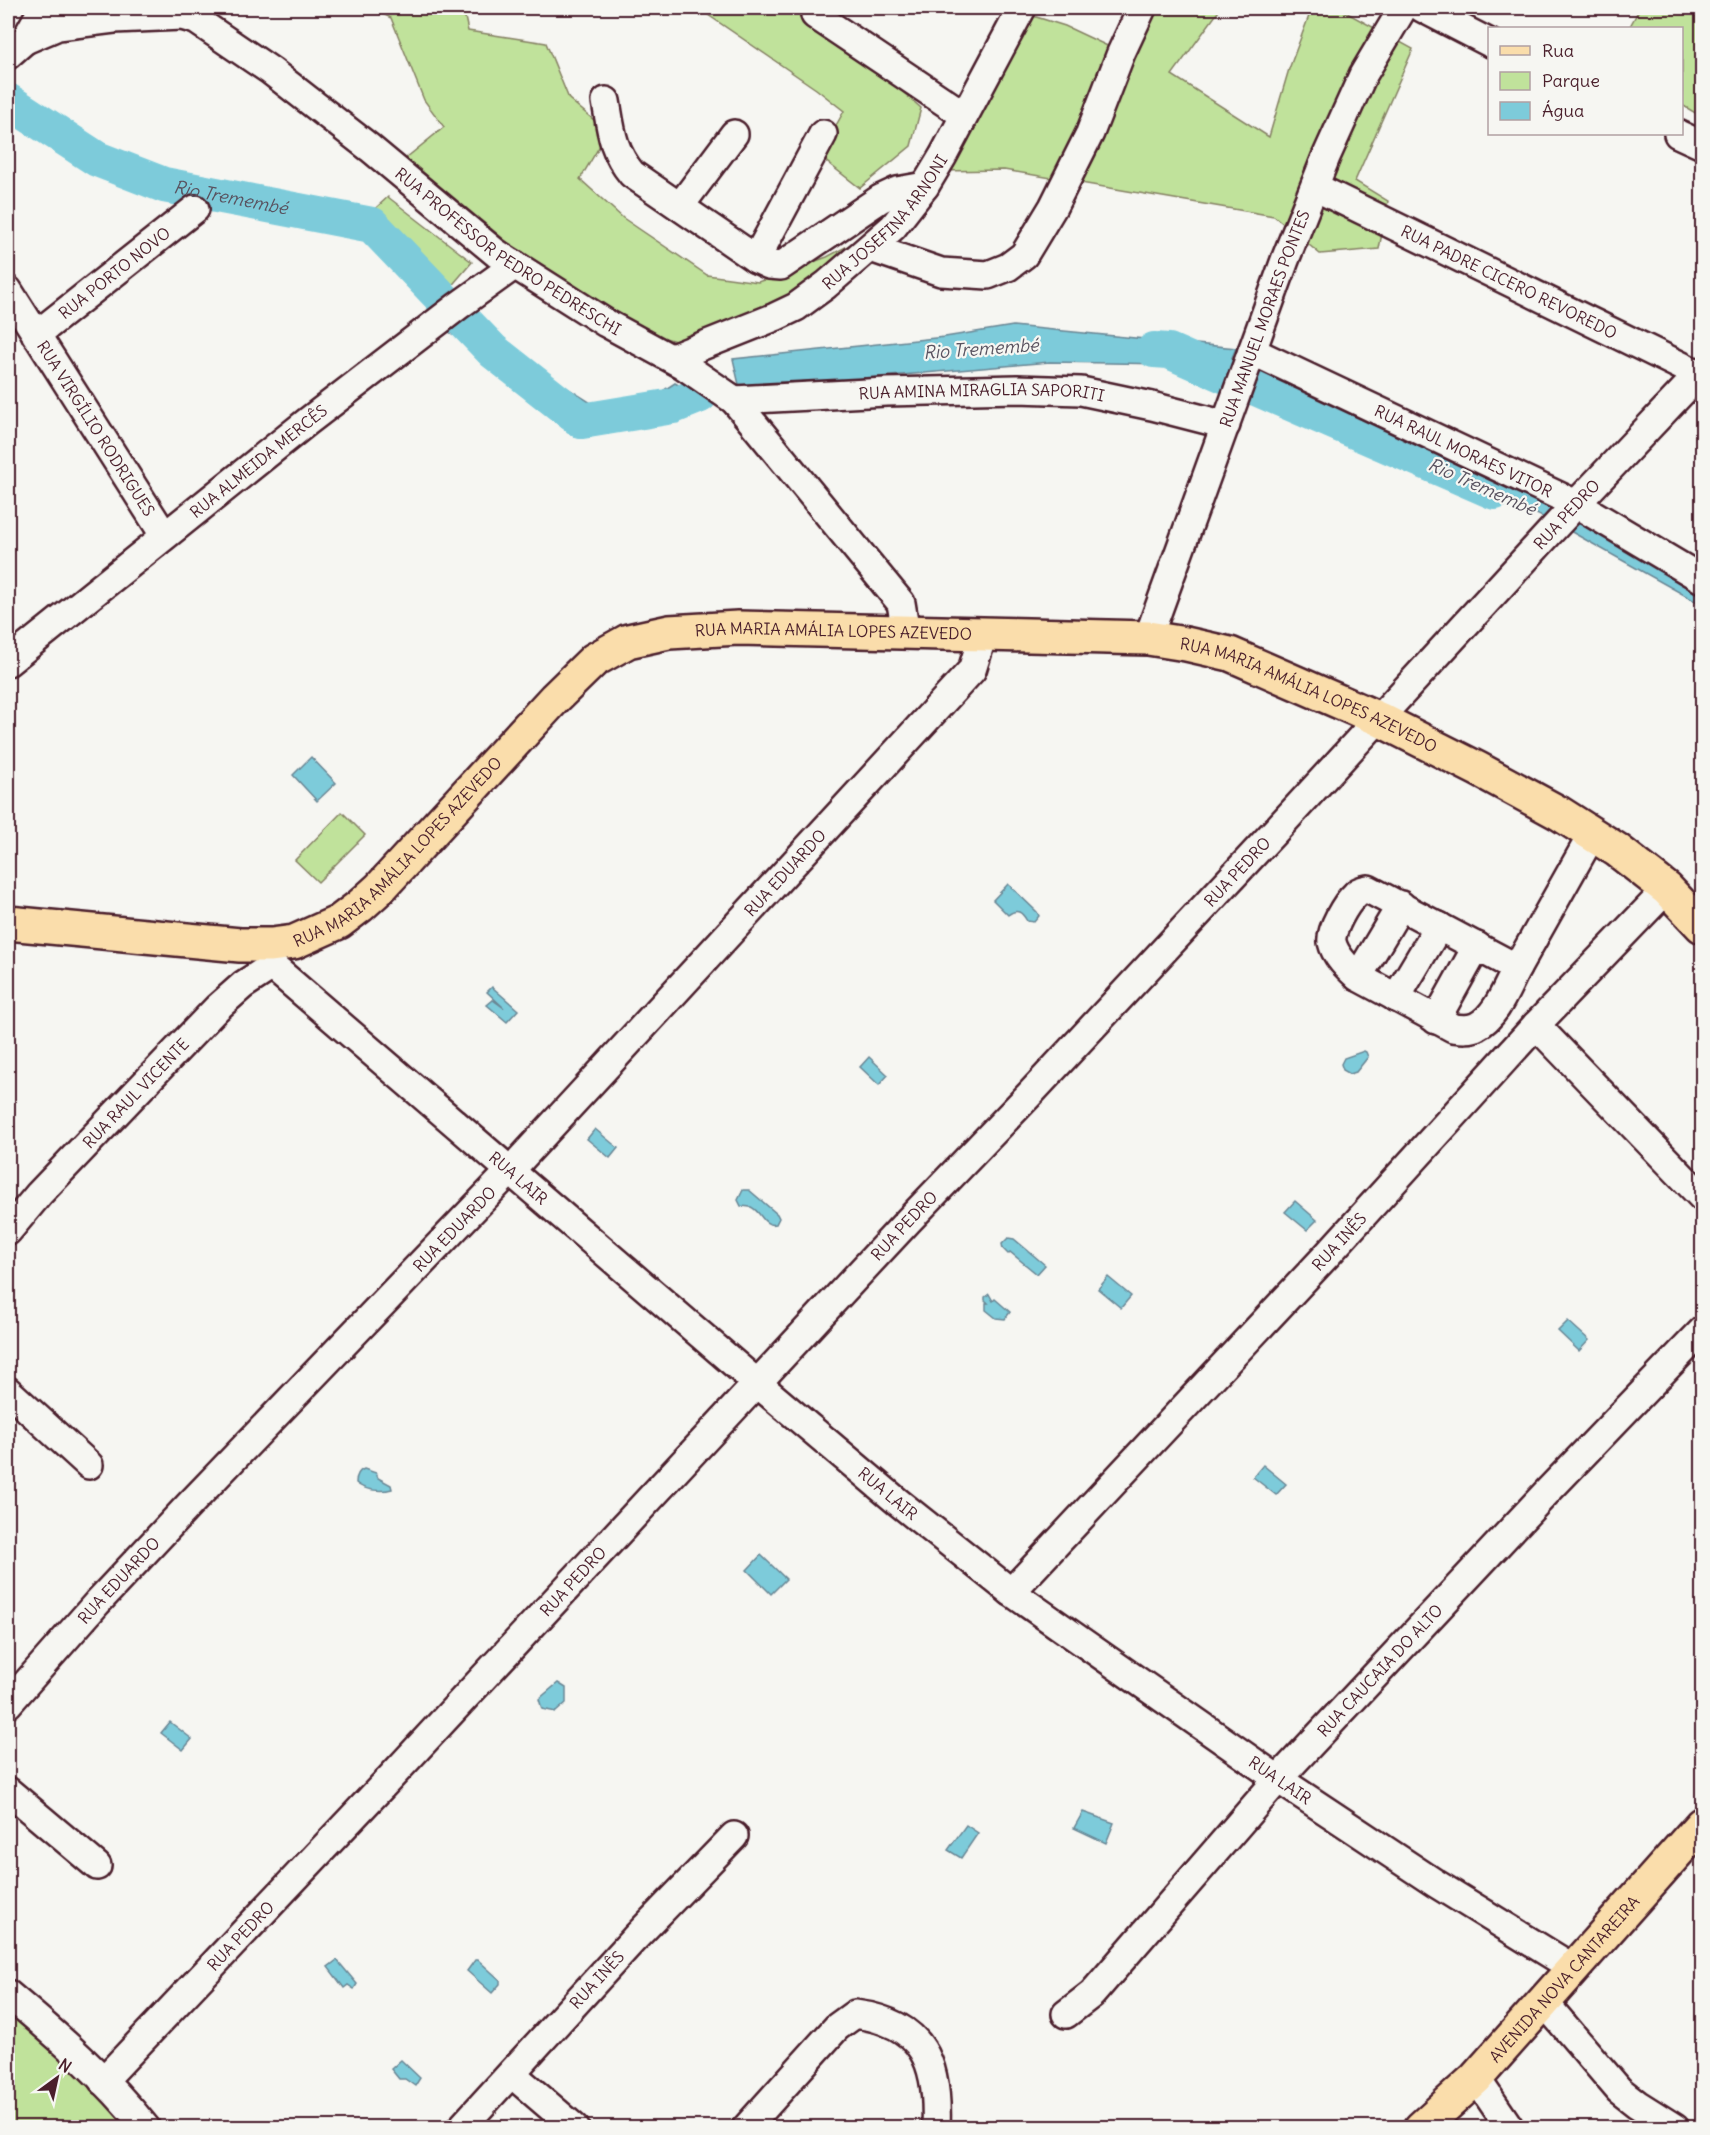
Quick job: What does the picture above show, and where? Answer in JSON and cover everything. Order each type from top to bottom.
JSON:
[{"type":"main road","name":"RUA MARIA AMÁLIA LOPES AZEVEDO","points":[[8,923],[175,940],[271,956],[294,942],[339,922],[380,888],[555,698],[594,660],[628,641],[669,632],[738,628],[1148,638],[1230,654],[1379,719],[1478,769],[1593,833],[1666,889],[1702,926]]},
{"type":"main road","name":"AVENIDA NOVA CANTAREIRA","points":[[1421,2127],[1476,2078],[1702,1824]]},
{"type":"street","points":[[16,47],[43,8]]},
{"type":"street","name":"RUA JOSEFINA ARNONI","points":[[672,358],[796,307],[871,248],[904,213],[925,186],[1022,8]]},
{"type":"street","points":[[871,248],[941,272],[988,275],[1008,267],[1024,255],[1053,207],[1090,133],[1121,53],[1142,8]]},
{"type":"street","name":"RUA MANUEL MORAES PONTES","points":[[1148,638],[1285,260],[1339,125],[1363,75],[1403,8]]},
{"type":"street","points":[[1422,8],[1488,42]]},
{"type":"street","name":"RUA PROFESSOR PEDRO PEDRESCHI","points":[[16,47],[58,26],[114,19],[182,15],[196,20],[272,71],[370,148],[496,253],[606,323],[672,358],[734,400],[901,603],[906,633]]},
{"type":"street","points":[[815,15],[964,116]]},
{"type":"street","points":[[606,101],[614,145],[621,161],[632,174],[756,259],[769,265],[781,266],[897,191],[925,186]]},
{"type":"street","points":[[680,206],[734,134]]},
{"type":"street","points":[[756,259],[823,134]]},
{"type":"street","points":[[1680,135],[1702,145]]},
{"type":"street","name":"RUA PADRE CICERO REVOREDO","points":[[1315,187],[1701,374]]},
{"type":"street","name":"RUA PORTO NOVO","points":[[36,335],[195,209]]},
{"type":"street","name":"RUA ALMEIDA MERCÊS","points":[[8,662],[307,422],[514,265]]},
{"type":"street","name":"RUA VIRGÍLIO RODRIGUES","points":[[8,290],[164,535]]},
{"type":"street","name":"RUA RAUL MORAES VITOR","points":[[1252,351],[1567,514],[1702,579]]},
{"type":"street","name":"RUA PEDRO","points":[[104,2081],[1379,719],[1567,514],[1701,374]]},
{"type":"street","name":"RUA AMINA MIRAGLIA SAPORITI","points":[[734,400],[886,392],[1017,389],[1081,391],[1152,406],[1226,426]]},
{"type":"street","name":"RUA EDUARDO","points":[[8,1704],[97,1603],[510,1171],[972,670],[983,635]]},
{"type":"street","points":[[1517,968],[1368,889],[1360,890],[1354,895],[1338,919],[1332,937],[1332,944],[1342,961],[1358,977],[1453,1028],[1466,1029],[1477,1026],[1495,1008],[1593,833]]},
{"type":"street","name":"RUA INÊS","points":[[1011,1592],[1326,1255],[1536,1025],[1666,889]]},
{"type":"street","points":[[1358,977],[1401,905]]},
{"type":"street","points":[[1396,998],[1439,926]]},
{"type":"street","points":[[1436,1020],[1478,946]]},
{"type":"street","name":"RUA LAIR","points":[[271,956],[510,1171],[898,1502],[1011,1592],[1278,1779],[1435,1883],[1573,1968]]},
{"type":"street","name":"RUA RAUL VICENTE","points":[[8,1231],[39,1194],[217,1008],[271,956]]},
{"type":"street","points":[[1536,1025],[1702,1197]]},
{"type":"street","name":"RUA CAUCAIA DO ALTO","points":[[1066,2014],[1092,1994],[1278,1779],[1548,1491],[1702,1332]]},
{"type":"street","points":[[8,1391],[89,1465]]},
{"type":"street","points":[[8,1791],[97,1866]]},
{"type":"street","name":"RUA INÊS","points":[[461,2127],[634,1939],[734,1836]]},
{"type":"street","points":[[8,1994],[54,2033],[104,2081],[146,2127]]},
{"type":"street","points":[[1544,2002],[1619,2090],[1675,2127]]},
{"type":"street","points":[[746,2127],[837,2027],[855,2014],[884,2020],[898,2026],[912,2037],[924,2052],[934,2074],[936,2127]]},
{"type":"street","points":[[512,2074],[574,2127]]},
{"type":"street","points":[[1476,2078],[1509,2127]]},
{"type":"green space","points":[[371,8],[463,8],[468,31],[546,43],[569,99],[608,132],[580,179],[623,218],[707,275],[758,282],[827,257],[874,232],[823,278],[767,306],[679,342],[637,330],[553,280],[406,158],[444,127],[424,100],[391,18]]},
{"type":"green space","points":[[698,8],[800,8],[839,36],[921,108],[911,146],[860,188],[819,156],[844,111],[816,89]]},
{"type":"green space","points":[[1146,8],[1221,8],[1172,75],[1269,137],[1289,69],[1312,8],[1338,8],[1413,49],[1355,181],[1388,201],[1379,249],[1320,254],[1274,216],[1004,170],[940,171],[1033,16],[1065,26],[1116,50]]},
{"type":"green space","points":[[1640,8],[1702,8],[1702,117],[1683,106],[1683,27],[1630,27]]},
{"type":"green space","points":[[388,197],[472,262],[449,289],[367,216]]},
{"type":"green space","points":[[342,812],[365,835],[318,882],[295,860]]},
{"type":"green space","points":[[8,2009],[78,2067],[125,2127],[8,2127]]},
{"type":"water","points":[[460,320],[602,410],[649,400],[675,383],[701,398],[678,408],[598,422],[444,329]]},
{"type":"water","points":[[1013,326],[1236,348],[1229,365],[1050,362],[740,389],[733,359],[945,337]]},
{"type":"water","points":[[1271,365],[1538,495],[1702,588],[1702,605],[1561,526],[1266,382]]},
{"type":"water","points":[[311,757],[336,783],[317,801],[293,775]]},
{"type":"water","points":[[1008,884],[1037,912],[1039,916],[1034,922],[1027,921],[1019,912],[1008,915],[993,900]]},
{"type":"water","points":[[492,987],[518,1010],[507,1022],[487,1005],[493,1000],[504,1008],[487,992]]},
{"type":"water","points":[[1364,1051],[1368,1057],[1356,1072],[1350,1074],[1343,1070],[1341,1064],[1344,1058]]},
{"type":"water","points":[[869,1057],[888,1075],[879,1085],[860,1067]]},
{"type":"water","points":[[595,1129],[618,1148],[610,1158],[587,1139]]},
{"type":"water","points":[[743,1190],[749,1190],[777,1214],[779,1218],[776,1224],[765,1221],[755,1209],[741,1206],[738,1200]]},
{"type":"water","points":[[1295,1201],[1317,1220],[1307,1230],[1285,1212]]},
{"type":"water","points":[[1008,1238],[1014,1239],[1045,1265],[1037,1274],[1003,1249],[1002,1244]]},
{"type":"water","points":[[1108,1277],[1131,1296],[1121,1308],[1098,1289]]},
{"type":"water","points":[[989,1294],[993,1301],[995,1299],[1010,1312],[1005,1319],[996,1318],[986,1310],[986,1303],[988,1303],[985,1297]]},
{"type":"water","points":[[1568,1321],[1589,1340],[1579,1351],[1558,1331]]},
{"type":"water","points":[[1263,1465],[1286,1484],[1276,1495],[1253,1477]]},
{"type":"water","points":[[364,1469],[376,1473],[378,1478],[391,1485],[392,1489],[374,1490],[360,1486],[356,1483],[356,1479]]},
{"type":"water","points":[[761,1555],[786,1579],[771,1594],[747,1570]]},
{"type":"water","points":[[558,1683],[566,1688],[566,1703],[556,1712],[542,1709],[539,1699]]},
{"type":"water","points":[[170,1722],[192,1739],[183,1750],[161,1733]]},
{"type":"water","points":[[1083,1812],[1114,1823],[1106,1843],[1074,1828]]},
{"type":"water","points":[[966,1825],[978,1833],[961,1858],[948,1850]]},
{"type":"water","points":[[337,1960],[357,1984],[354,1989],[348,1985],[344,1988],[328,1967]]},
{"type":"water","points":[[475,1960],[478,1960],[500,1980],[500,1984],[492,1993],[467,1971]]},
{"type":"water","points":[[401,2060],[420,2078],[415,2086],[405,2079],[399,2079],[391,2069]]},
{"type":"waterway","name":"Rio Tremembé","points":[[8,101],[97,159],[164,185],[372,225],[442,298]]},
{"type":"waterway","name":"Rio Tremembé","points":[[465,322],[493,351],[582,421],[673,406],[700,395]]},
{"type":"waterway","name":"Rio Tremembé","points":[[1154,350],[1169,351],[1226,376]]},
{"type":"waterway","name":"Rio Tremembé","points":[[1256,388],[1495,492]]}]
